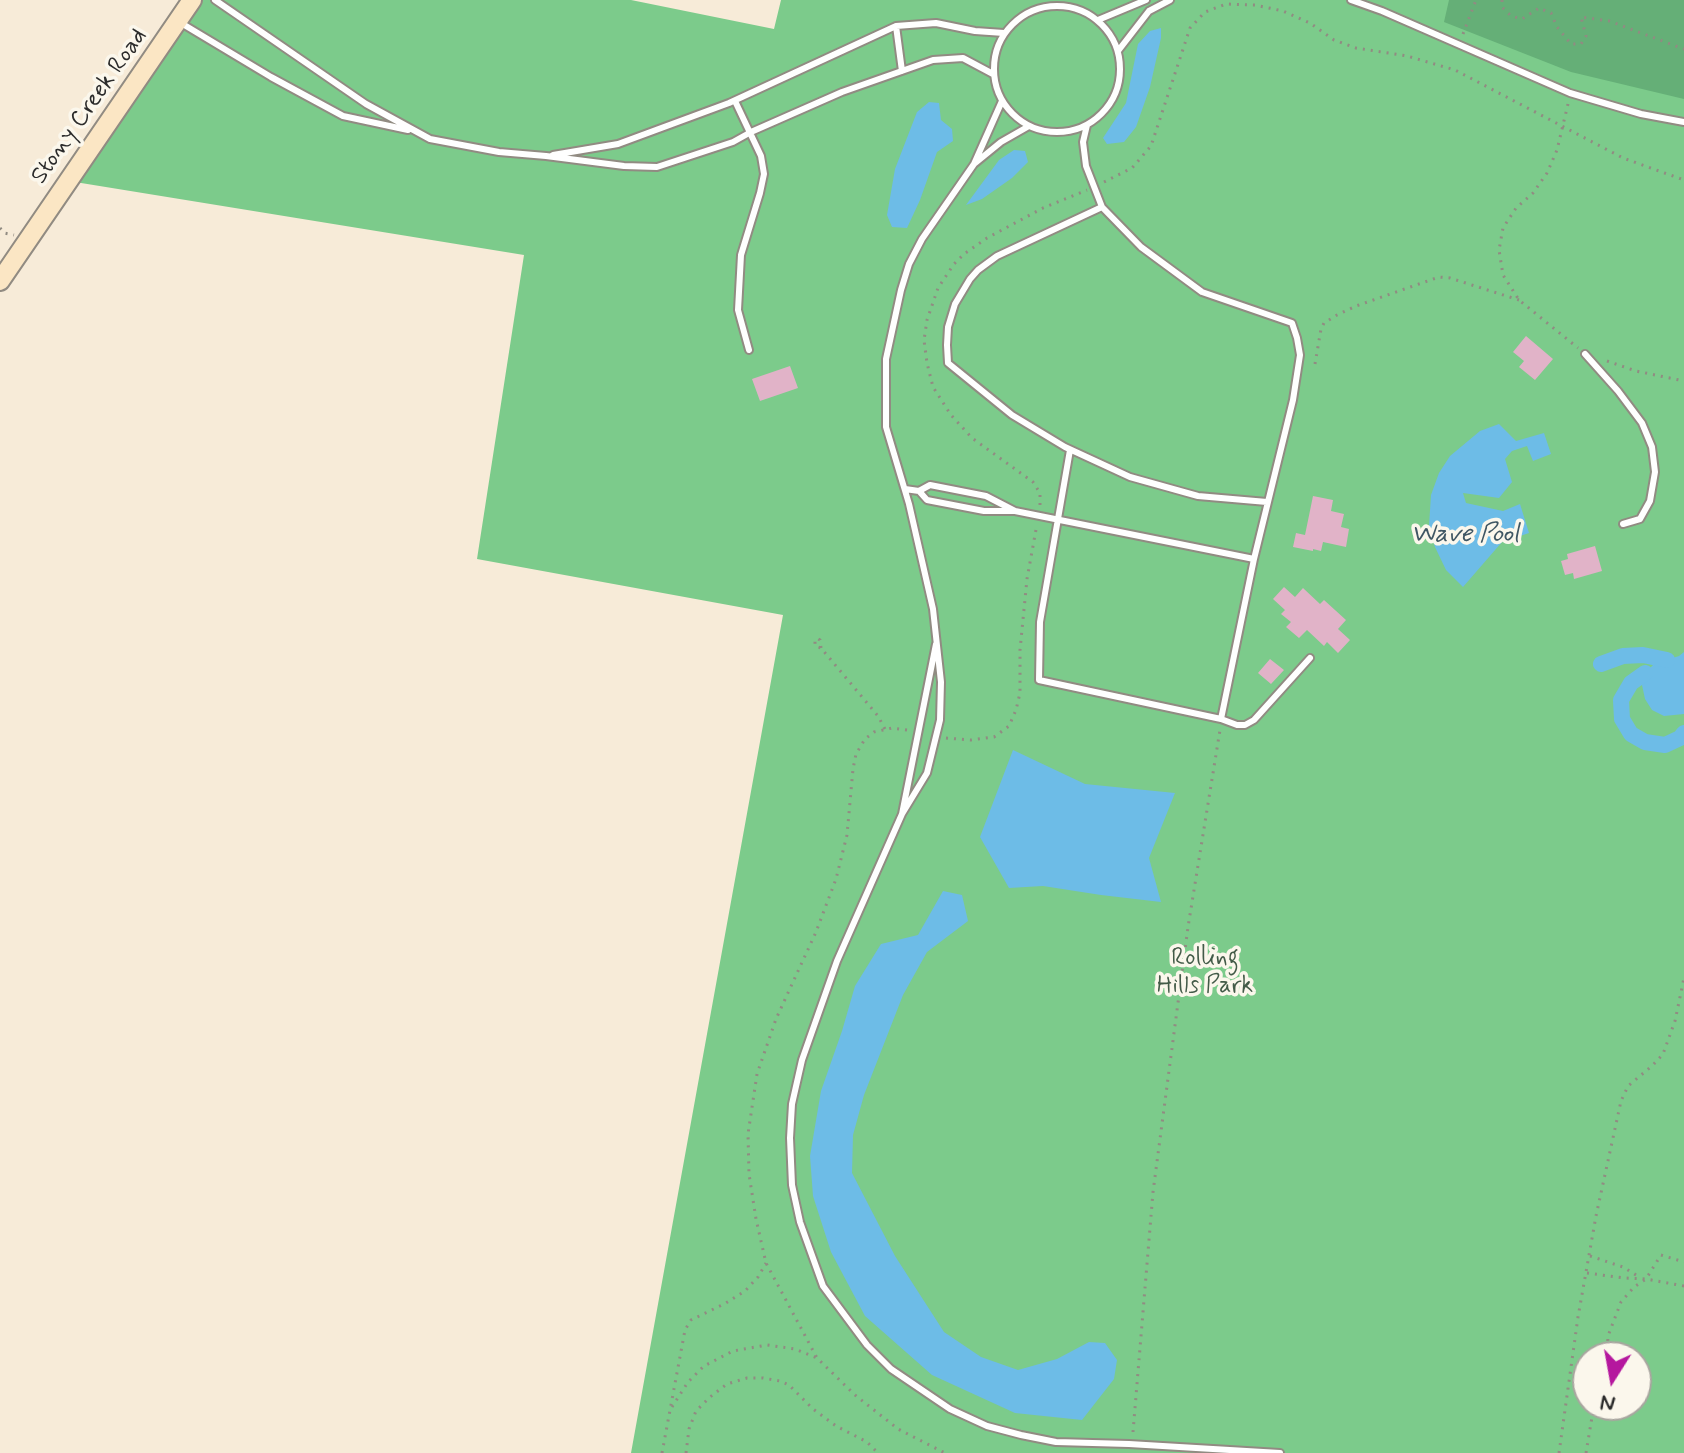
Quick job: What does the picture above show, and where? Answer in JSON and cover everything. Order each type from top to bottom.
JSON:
[{"type":"main road","name":"Stony Creek Road","points":[[0,281],[192,0]]},
{"type":"lane","points":[[215,0],[366,104],[430,139],[499,152],[624,166],[657,167],[733,142],[842,92],[933,60],[963,58],[993,74]]},
{"type":"lane","points":[[1098,20],[1146,0]]},
{"type":"lane","points":[[1118,51],[1149,11],[1170,0]]},
{"type":"lane","points":[[1351,0],[1570,93],[1641,114],[1684,122]]},
{"type":"lane","points":[[1059,6],[1080,10],[1098,20],[1110,34],[1118,51],[1121,73],[1116,94],[1104,112],[1087,125],[1068,132],[1048,132],[1029,126],[1014,115],[1002,101],[993,74],[995,53],[1004,33],[1019,18],[1038,8],[1059,6]]},
{"type":"lane","points":[[178,21],[343,116],[415,132]]},
{"type":"lane","points":[[546,156],[618,144],[735,101],[896,26],[936,23],[1004,33]]},
{"type":"lane","points":[[896,26],[902,71]]},
{"type":"lane","points":[[735,101],[761,156],[764,174],[741,255],[738,310],[749,350]]},
{"type":"lane","points":[[1002,101],[974,164],[922,239],[909,264],[886,359],[886,427],[905,489],[933,609],[941,682],[940,720],[927,773],[902,814],[837,961],[802,1060],[792,1104],[792,1185],[800,1222],[823,1286],[867,1345],[891,1369],[950,1409],[987,1426],[1056,1442],[1280,1453]]},
{"type":"lane","points":[[1087,125],[1083,142],[1086,166],[1102,207],[1141,247],[1202,292],[1292,323],[1297,338],[1300,355],[1293,400],[1254,559],[1221,719]]},
{"type":"lane","points":[[974,164],[1001,142],[1029,126]]},
{"type":"lane","points":[[1102,207],[997,256],[978,270],[955,304],[948,327],[948,363],[1012,415],[1070,450],[1130,477],[1198,496],[1267,502]]},
{"type":"lane","points":[[1585,354],[1642,423],[1652,447],[1655,472],[1650,501],[1640,519],[1623,524]]},
{"type":"lane","points":[[1070,450],[1040,622],[1039,680],[1245,725],[1254,720],[1310,658]]},
{"type":"lane","points":[[905,489],[919,491],[930,485],[986,496],[1015,511]]},
{"type":"lane","points":[[919,491],[927,500],[970,509],[1015,511],[1254,559]]},
{"type":"lane","points":[[902,814],[936,644]]},
{"type":"lane","points":[[1127,1453],[1129,1444]]},
{"type":"path","points":[[1458,45],[1476,0]]},
{"type":"path","points":[[1502,0],[1502,7],[1511,16],[1522,19],[1539,8],[1551,13],[1557,27],[1571,44],[1581,44],[1586,36],[1581,17],[1609,21],[1684,49]]},
{"type":"path","points":[[1570,93],[1557,150],[1547,173],[1503,228],[1499,250],[1503,275],[1519,300],[1585,354],[1636,371],[1684,381]]},
{"type":"path","points":[[1315,364],[1324,323],[1356,306],[1439,277],[1519,300]]},
{"type":"path","points":[[821,648],[878,716],[885,729]]},
{"type":"path","points":[[1129,1444],[1134,1429],[1153,1192],[1165,1096],[1221,719]]},
{"type":"path","points":[[1559,1453],[1578,1317],[1621,1101],[1628,1086],[1663,1054],[1675,1021],[1684,978]]},
{"type":"path","points":[[1608,1341],[1621,1302],[1661,1255],[1684,1262]]},
{"type":"path","points":[[1589,1256],[1623,1267],[1643,1279]]},
{"type":"path","points":[[662,1453],[685,1330],[691,1320],[745,1291],[766,1263],[817,1358],[855,1395],[898,1429],[945,1453]]},
{"type":"path","points":[[1587,1273],[1684,1286]]},
{"type":"path","points":[[670,1413],[688,1382],[704,1366],[733,1351],[767,1345],[795,1349],[817,1358]]},
{"type":"path","points":[[686,1453],[689,1429],[696,1411],[710,1397],[727,1384],[747,1378],[763,1378],[789,1385],[813,1409],[836,1426],[867,1442],[878,1453]]},
{"type":"path","points":[[1586,1453],[1591,1421]]},
{"type":"green space","name":"Rolling Hills Park","points":[[199,0],[631,0],[774,29],[781,0],[1684,0],[1684,1453],[631,1453],[783,615],[477,559],[524,255],[75,182]]},
{"type":"green space","points":[[1449,0],[1684,0],[1684,99],[1571,72],[1444,22]]},
{"type":"water","points":[[1161,28],[1150,87],[1136,127],[1124,142],[1107,144],[1103,138],[1126,103],[1138,44],[1150,31]]},
{"type":"water","points":[[929,102],[939,103],[941,120],[952,129],[953,141],[937,152],[907,228],[892,227],[887,215],[895,169],[917,112]]},
{"type":"water","points":[[1014,150],[1025,151],[1028,162],[1012,178],[982,199],[966,205],[999,160]]},
{"type":"water","name":"Wave Pool","points":[[1499,424],[1516,441],[1544,433],[1551,454],[1533,461],[1527,446],[1512,451],[1505,459],[1512,482],[1499,498],[1463,493],[1466,503],[1503,511],[1520,504],[1529,533],[1502,542],[1463,587],[1446,570],[1435,547],[1429,526],[1431,495],[1439,473],[1450,456],[1480,431]]},
{"type":"water","points":[[1684,652],[1684,714],[1664,716],[1652,710],[1645,699],[1642,685],[1645,673],[1654,664]]},
{"type":"water","points":[[1013,750],[1085,784],[1175,793],[1149,858],[1161,902],[1043,886],[1009,888],[980,837]]},
{"type":"water","points":[[943,891],[962,895],[968,921],[927,952],[903,995],[864,1095],[853,1135],[852,1173],[895,1256],[944,1332],[981,1357],[1018,1370],[1057,1359],[1089,1342],[1105,1343],[1117,1360],[1114,1379],[1082,1420],[1015,1413],[932,1375],[865,1316],[831,1252],[813,1196],[810,1156],[821,1091],[855,986],[881,944],[918,935]]},
{"type":"building","points":[[1526,336],[1553,359],[1535,380],[1519,367],[1524,361],[1513,352]]},
{"type":"building","points":[[790,366],[798,388],[760,401],[752,379]]},
{"type":"building","points":[[1313,496],[1333,500],[1331,511],[1344,514],[1341,527],[1349,529],[1346,547],[1323,542],[1321,551],[1293,547],[1296,533],[1305,535]]},
{"type":"building","points":[[1595,546],[1602,571],[1574,579],[1573,573],[1565,575],[1561,561],[1568,559],[1567,554]]},
{"type":"building","points":[[1284,587],[1295,597],[1303,588],[1320,604],[1324,600],[1346,620],[1338,629],[1350,640],[1338,653],[1327,642],[1324,646],[1307,630],[1299,638],[1286,627],[1291,622],[1281,614],[1285,610],[1273,599]]},
{"type":"building","points":[[1270,659],[1284,670],[1271,684],[1258,673]]},
{"type":"waterway","points":[[1601,664],[1623,656],[1643,655],[1667,660]]},
{"type":"waterway","points":[[1645,673],[1631,683],[1621,700],[1622,719],[1631,734],[1645,742],[1665,745],[1684,733]]}]
